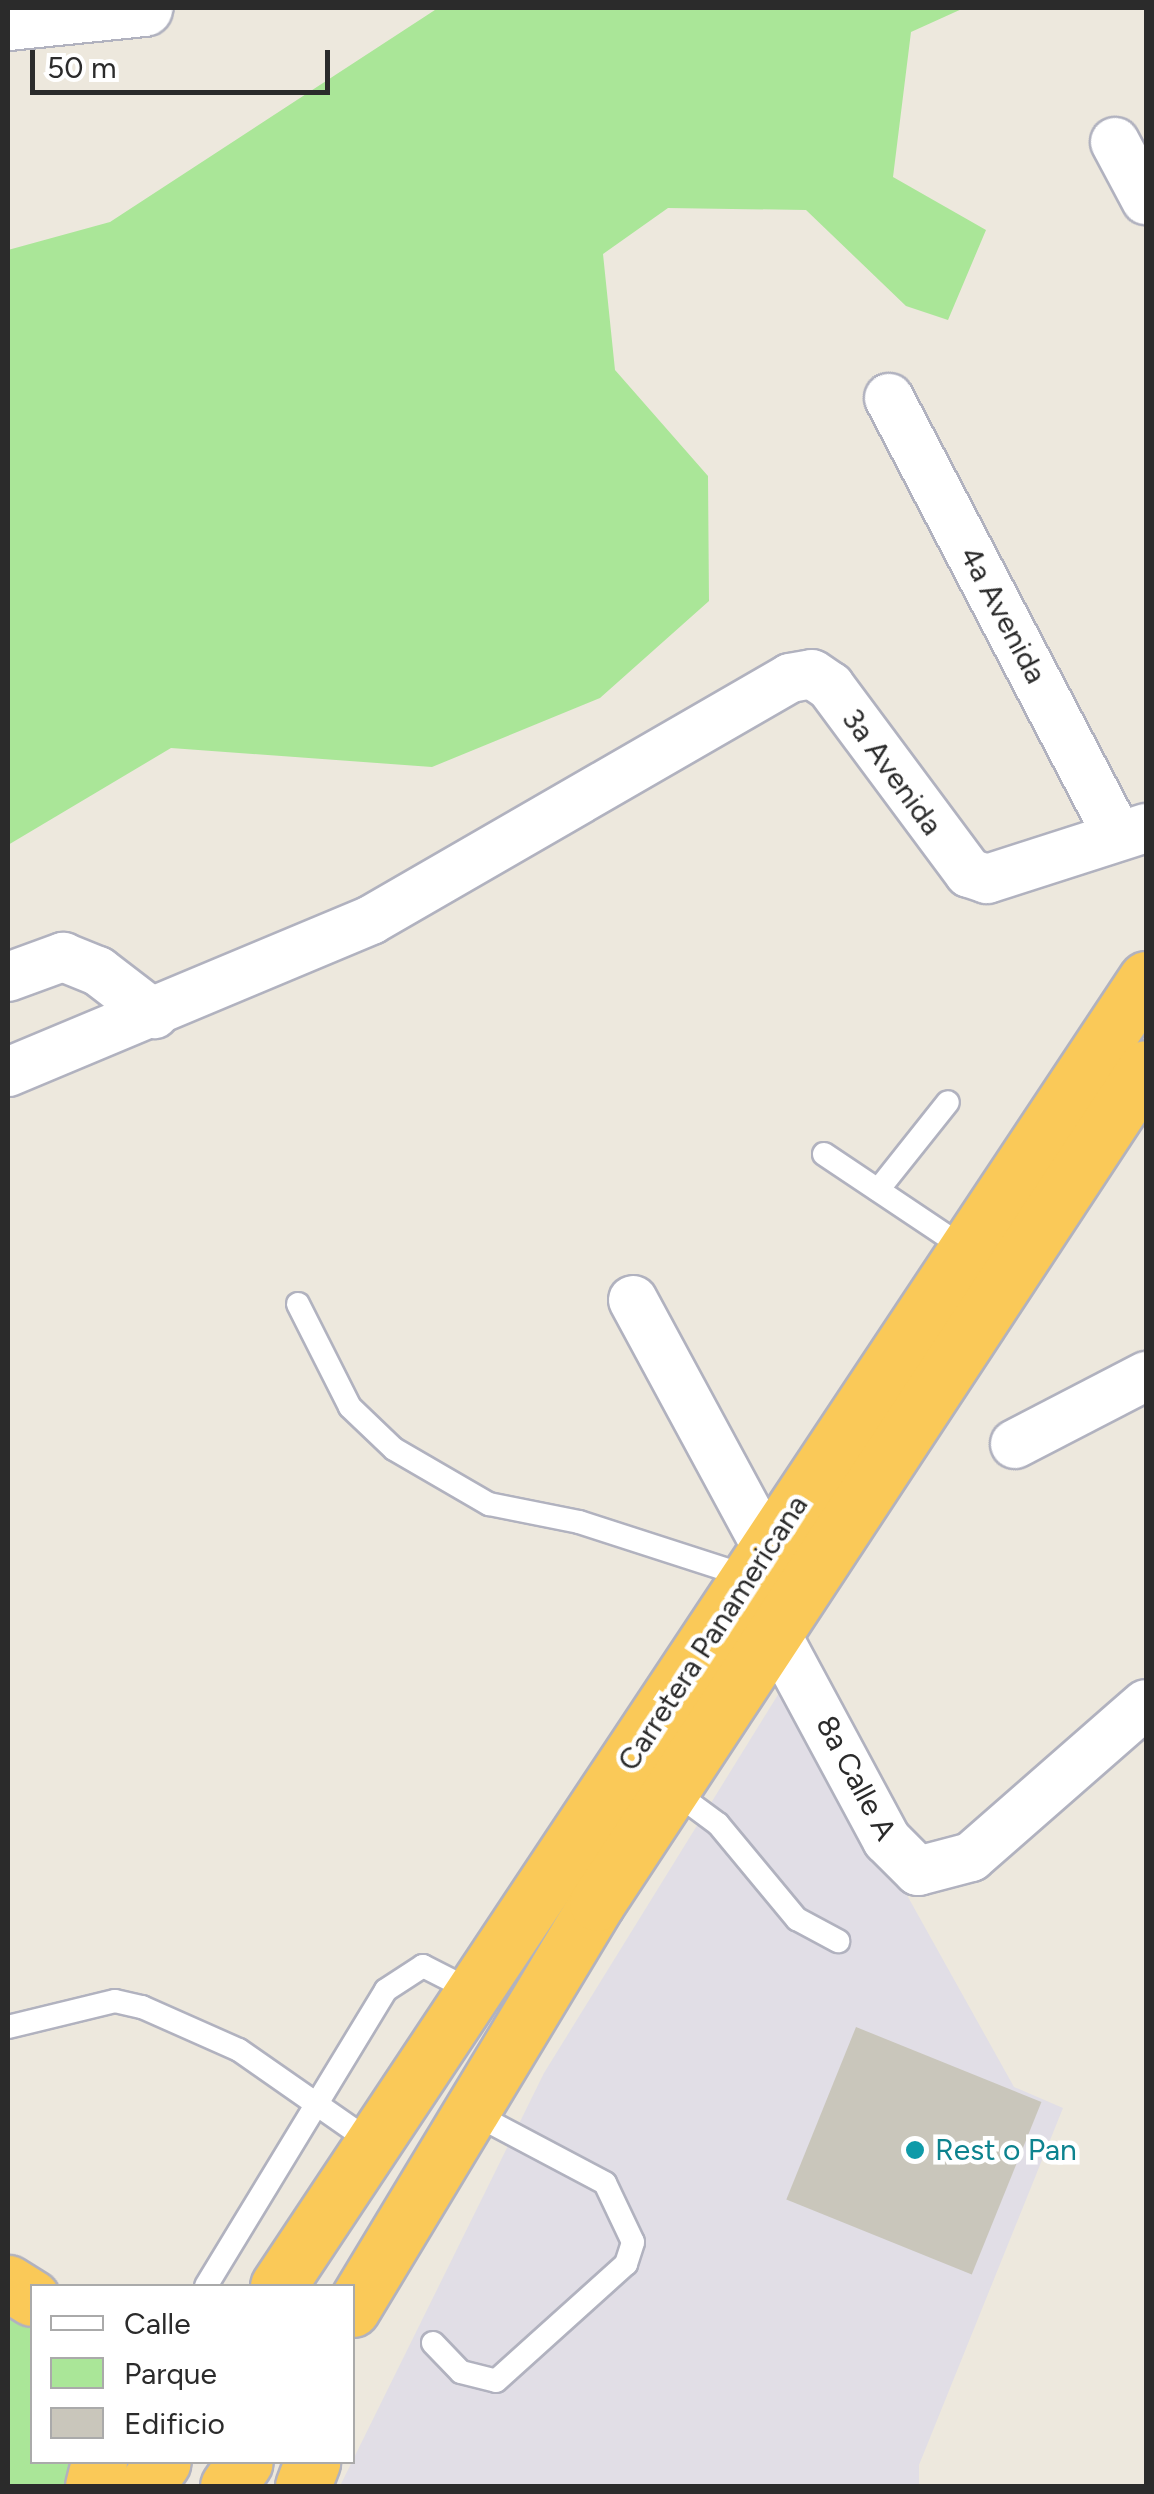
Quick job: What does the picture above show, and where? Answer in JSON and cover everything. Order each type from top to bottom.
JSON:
[{"type":"highway","name":"Carretera Panamericana","points":[[279,2284],[1146,979]]},
{"type":"highway","name":"Carretera Panamericana","points":[[355,2305],[386,2261],[672,1790],[1146,1068]]},
{"type":"highway","points":[[355,2344],[386,2261]]},
{"type":"highway","points":[[8,2283],[30,2297]]},
{"type":"highway","points":[[146,2486],[161,2464]]},
{"type":"highway","points":[[228,2486],[244,2464]]},
{"type":"street","points":[[8,22],[144,8]]},
{"type":"street","points":[[1115,142],[1146,200]]},
{"type":"street","name":"4a Avenida","points":[[889,398],[1131,830]]},
{"type":"street","name":"3a Avenida","points":[[154,1014],[370,920],[790,678],[812,674],[969,873],[987,879],[1131,830]]},
{"type":"street","points":[[22,970],[64,958],[98,971],[154,1014]]},
{"type":"street","points":[[8,1072],[154,1014]]},
{"type":"street","points":[[633,1300],[759,1564]]},
{"type":"street","points":[[1014,1444],[1146,1376]]},
{"type":"street","name":"8a Calle A","points":[[776,1634],[887,1840],[918,1871],[970,1857],[1146,1704]]},
{"type":"lane","points":[[878,1190],[948,1102]]},
{"type":"lane","points":[[824,1154],[966,1249]]},
{"type":"lane","points":[[298,1304],[350,1407],[394,1449],[489,1504],[759,1564]]},
{"type":"lane","points":[[672,1790],[718,1824],[797,1920],[838,1941]]},
{"type":"lane","points":[[207,2284],[316,2103],[402,1973],[423,1966],[476,1993]]},
{"type":"lane","points":[[8,2027],[115,2000],[142,2006],[240,2050],[371,2142]]},
{"type":"lane","points":[[433,2343],[461,2372],[496,2381],[626,2264],[633,2242],[604,2183],[473,2113]]},
{"type":"shaded area","points":[[787,1680],[1014,2087],[1063,2108],[919,2465],[919,2486],[340,2486],[351,2464],[355,2464],[355,2456],[544,2073]]},
{"type":"green space","points":[[438,8],[964,8],[911,32],[893,177],[986,230],[948,320],[906,306],[806,210],[668,208],[603,254],[615,370],[708,476],[709,601],[600,698],[432,767],[171,748],[8,845],[8,250],[110,222]]},
{"type":"green space","points":[[8,2306],[30,2325],[30,2464],[73,2464],[65,2486],[8,2486]]},
{"type":"building","name":"Rest o Pan","points":[[856,2027],[1041,2102],[972,2274],[786,2199]]},
{"type":"place","name":"Rest o Pan","points":[[915,2150]]}]
